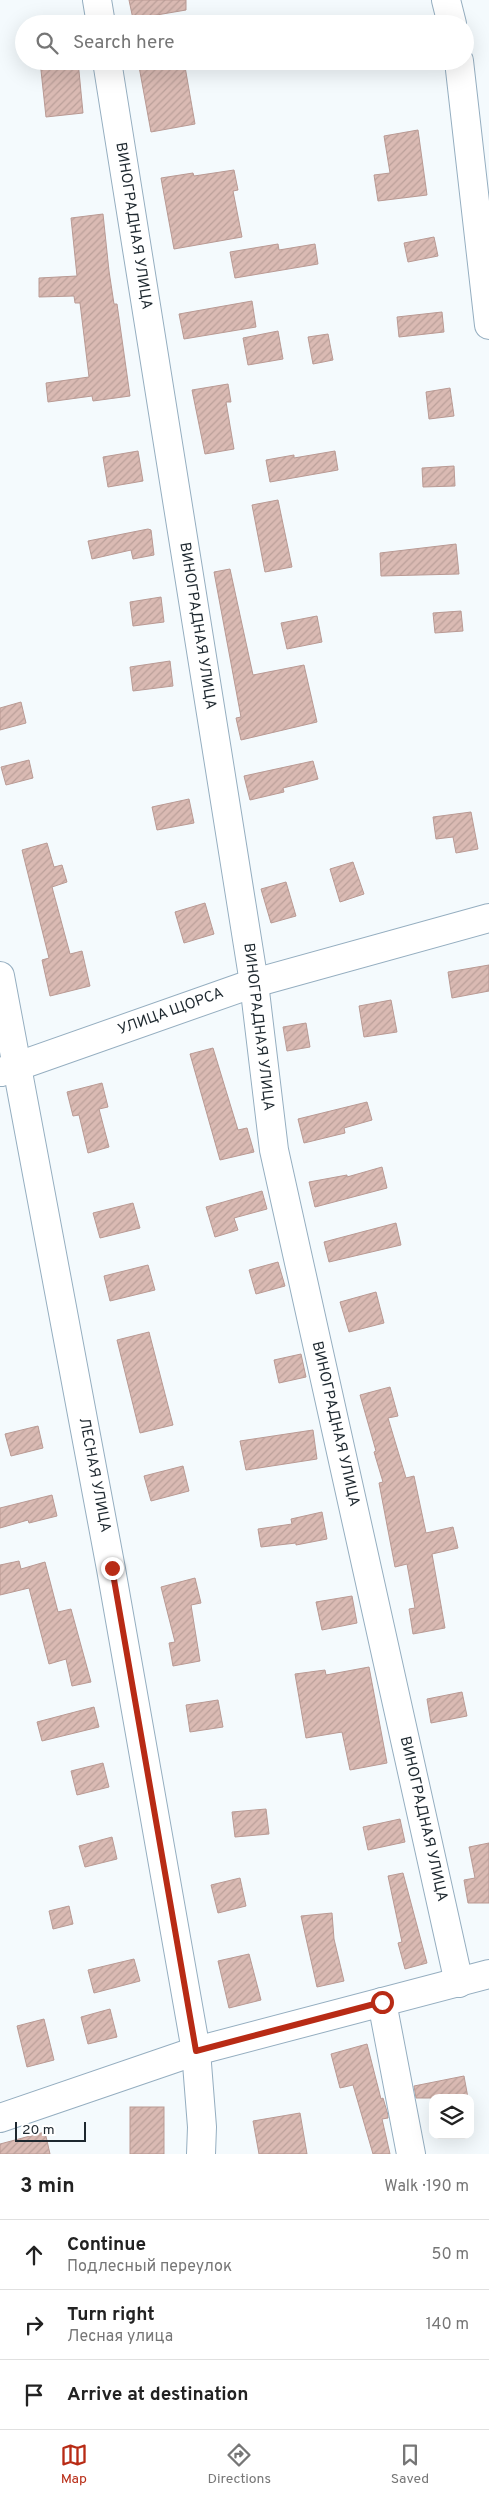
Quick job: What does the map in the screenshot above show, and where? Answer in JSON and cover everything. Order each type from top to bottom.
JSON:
[{"type":"street","points":[[97,0],[99,15]]},
{"type":"street","points":[[446,0],[450,15]]},
{"type":"street","name":"ВИНОГРАДНАЯ УЛИЦА","points":[[107,70],[254,983],[274,1150],[460,1982]]},
{"type":"street","points":[[461,70],[489,325]]},
{"type":"street","name":"УЛИЦА ЩОРСА","points":[[9,1070],[254,983],[489,918]]},
{"type":"street","name":"ЛЕСНАЯ УЛИЦА","points":[[0,976],[9,1070],[112,1568],[196,2051],[202,2127],[201,2154]]},
{"type":"street","points":[[0,2118],[196,2051],[489,1974]]},
{"type":"street","points":[[382,2002],[411,2154]]},
{"type":"building","points":[[129,0],[186,0],[186,10],[157,15],[132,15]]},
{"type":"building","points":[[41,70],[79,70],[83,113],[46,117]]},
{"type":"building","points":[[140,70],[186,70],[195,124],[151,132]]},
{"type":"building","points":[[418,130],[427,195],[378,201],[374,175],[390,173],[384,136]]},
{"type":"building","points":[[234,170],[238,190],[233,191],[242,237],[174,249],[161,178],[193,173],[194,176]]},
{"type":"building","points":[[103,214],[109,271],[114,304],[117,304],[130,396],[93,401],[92,396],[48,402],[46,383],[89,377],[80,303],[75,303],[74,296],[39,297],[39,278],[77,276],[71,218]]},
{"type":"building","points":[[434,237],[438,256],[408,262],[404,243]]},
{"type":"building","points":[[278,244],[279,250],[315,244],[318,264],[235,278],[230,252]]},
{"type":"building","points":[[252,301],[256,327],[184,339],[179,314]]},
{"type":"building","points":[[442,312],[444,332],[399,337],[397,317]]},
{"type":"building","points":[[278,331],[283,359],[248,365],[243,338]]},
{"type":"building","points":[[328,334],[333,360],[313,364],[308,337]]},
{"type":"building","points":[[228,384],[231,402],[226,402],[234,449],[205,454],[192,390]]},
{"type":"building","points":[[450,388],[454,416],[429,419],[426,392]]},
{"type":"building","points":[[138,451],[143,481],[108,487],[103,457]]},
{"type":"building","points":[[335,451],[338,470],[270,482],[266,460],[294,455],[294,458]]},
{"type":"building","points":[[454,466],[455,486],[423,487],[422,468]]},
{"type":"building","points":[[278,500],[292,567],[265,572],[252,505]]},
{"type":"building","points":[[148,529],[151,530],[154,555],[133,559],[131,550],[92,559],[88,541]]},
{"type":"building","points":[[456,544],[459,574],[381,576],[380,553]]},
{"type":"building","points":[[230,569],[253,675],[304,665],[317,722],[241,740],[236,718],[241,717],[214,572]]},
{"type":"building","points":[[161,597],[164,622],[133,626],[130,602]]},
{"type":"building","points":[[461,611],[463,631],[435,633],[433,613]]},
{"type":"building","points":[[317,616],[322,642],[287,649],[281,623]]},
{"type":"building","points":[[170,661],[173,686],[133,691],[130,667]]},
{"type":"building","points":[[21,702],[26,723],[0,730],[0,708]]},
{"type":"building","points":[[29,760],[33,778],[6,785],[1,767]]},
{"type":"building","points":[[313,761],[318,779],[283,788],[284,792],[250,800],[244,776]]},
{"type":"building","points":[[189,799],[194,823],[157,830],[152,807]]},
{"type":"building","points":[[471,812],[478,849],[456,853],[453,837],[436,839],[433,817]]},
{"type":"building","points":[[47,843],[54,867],[62,865],[67,882],[52,887],[70,954],[82,951],[90,986],[50,996],[42,960],[49,958],[22,850]]},
{"type":"building","points":[[353,862],[364,894],[340,902],[330,869]]},
{"type":"building","points":[[286,882],[296,916],[271,923],[261,889]]},
{"type":"building","points":[[205,903],[214,934],[184,943],[175,912]]},
{"type":"building","points":[[489,965],[489,991],[452,998],[448,972]]},
{"type":"building","points":[[391,1000],[397,1032],[364,1037],[359,1006]]},
{"type":"building","points":[[306,1023],[310,1047],[287,1051],[283,1027]]},
{"type":"building","points":[[213,1048],[238,1130],[247,1128],[254,1152],[220,1160],[190,1054]]},
{"type":"building","points":[[102,1083],[108,1107],[99,1109],[109,1147],[88,1153],[79,1115],[73,1116],[67,1092]]},
{"type":"building","points":[[367,1102],[372,1120],[344,1128],[345,1133],[304,1143],[298,1119]]},
{"type":"building","points":[[382,1167],[387,1188],[315,1207],[309,1182],[347,1175],[347,1177]]},
{"type":"building","points":[[262,1191],[267,1209],[234,1218],[238,1230],[215,1237],[206,1207]]},
{"type":"building","points":[[133,1203],[140,1228],[100,1238],[93,1213]]},
{"type":"building","points":[[396,1223],[401,1245],[329,1262],[324,1242]]},
{"type":"building","points":[[278,1262],[285,1286],[256,1294],[249,1270]]},
{"type":"building","points":[[148,1265],[155,1290],[110,1301],[104,1276]]},
{"type":"building","points":[[376,1292],[384,1323],[349,1332],[340,1302]]},
{"type":"building","points":[[149,1332],[173,1425],[140,1433],[117,1340]]},
{"type":"building","points":[[301,1354],[306,1377],[279,1383],[274,1360]]},
{"type":"building","points":[[390,1387],[398,1416],[388,1418],[406,1478],[414,1476],[426,1533],[453,1527],[458,1548],[432,1554],[445,1628],[413,1634],[409,1609],[415,1608],[407,1564],[395,1567],[379,1483],[383,1482],[360,1395]]},
{"type":"building","points":[[38,1426],[43,1448],[11,1456],[5,1434]]},
{"type":"building","points":[[313,1430],[317,1459],[246,1470],[240,1441]]},
{"type":"building","points":[[183,1466],[189,1491],[151,1501],[144,1476]]},
{"type":"building","points":[[52,1495],[57,1516],[29,1523],[28,1520],[0,1528],[0,1508]]},
{"type":"building","points":[[322,1512],[327,1539],[296,1545],[296,1543],[261,1547],[258,1529],[292,1524],[291,1519]]},
{"type":"building","points":[[19,1561],[21,1569],[45,1562],[58,1612],[71,1609],[91,1682],[72,1686],[66,1659],[49,1664],[29,1588],[0,1595],[0,1565]]},
{"type":"building","points":[[195,1578],[201,1603],[191,1605],[200,1661],[173,1666],[169,1643],[175,1642],[161,1587]]},
{"type":"building","points":[[352,1596],[357,1623],[322,1630],[316,1602]]},
{"type":"building","points":[[369,1667],[387,1763],[350,1770],[342,1732],[306,1738],[295,1674],[325,1670],[326,1675]]},
{"type":"building","points":[[462,1692],[467,1716],[431,1723],[427,1699]]},
{"type":"building","points":[[218,1700],[223,1727],[190,1732],[186,1705]]},
{"type":"building","points":[[94,1707],[99,1727],[42,1741],[37,1722]]},
{"type":"building","points":[[103,1763],[109,1787],[77,1795],[71,1771]]},
{"type":"building","points":[[266,1809],[269,1834],[235,1837],[232,1812]]},
{"type":"building","points":[[400,1819],[405,1842],[368,1850],[363,1827]]},
{"type":"building","points":[[112,1837],[117,1859],[85,1867],[79,1846]]},
{"type":"building","points":[[489,1843],[489,1903],[468,1903],[464,1880],[475,1878],[469,1847]]},
{"type":"building","points":[[403,1873],[427,1963],[405,1969],[398,1943],[402,1942],[388,1876]]},
{"type":"building","points":[[240,1878],[246,1906],[218,1913],[211,1885]]},
{"type":"building","points":[[69,1906],[73,1924],[53,1929],[49,1911]]},
{"type":"building","points":[[332,1913],[334,1939],[344,1981],[317,1987],[301,1916]]},
{"type":"building","points":[[249,1954],[261,2000],[229,2008],[218,1961]]},
{"type":"building","points":[[134,1959],[140,1981],[94,1993],[88,1970]]},
{"type":"building","points":[[110,2009],[117,2037],[88,2044],[81,2017]]},
{"type":"building","points":[[44,2019],[54,2060],[27,2067],[17,2026]]},
{"type":"building","points":[[367,2044],[381,2099],[383,2098],[388,2115],[388,2118],[382,2119],[390,2154],[373,2154],[353,2085],[340,2088],[331,2054]]},
{"type":"building","points":[[464,2076],[467,2094],[429,2094],[429,2098],[416,2098],[414,2086]]},
{"type":"building","points":[[130,2107],[164,2107],[164,2154],[130,2154]]},
{"type":"building","points":[[300,2113],[307,2154],[259,2154],[253,2121]]},
{"type":"building","points":[[45,2132],[50,2154],[0,2154],[0,2144]]},
{"type":"route","points":[[112,1568],[196,2051],[382,2002]]}]
